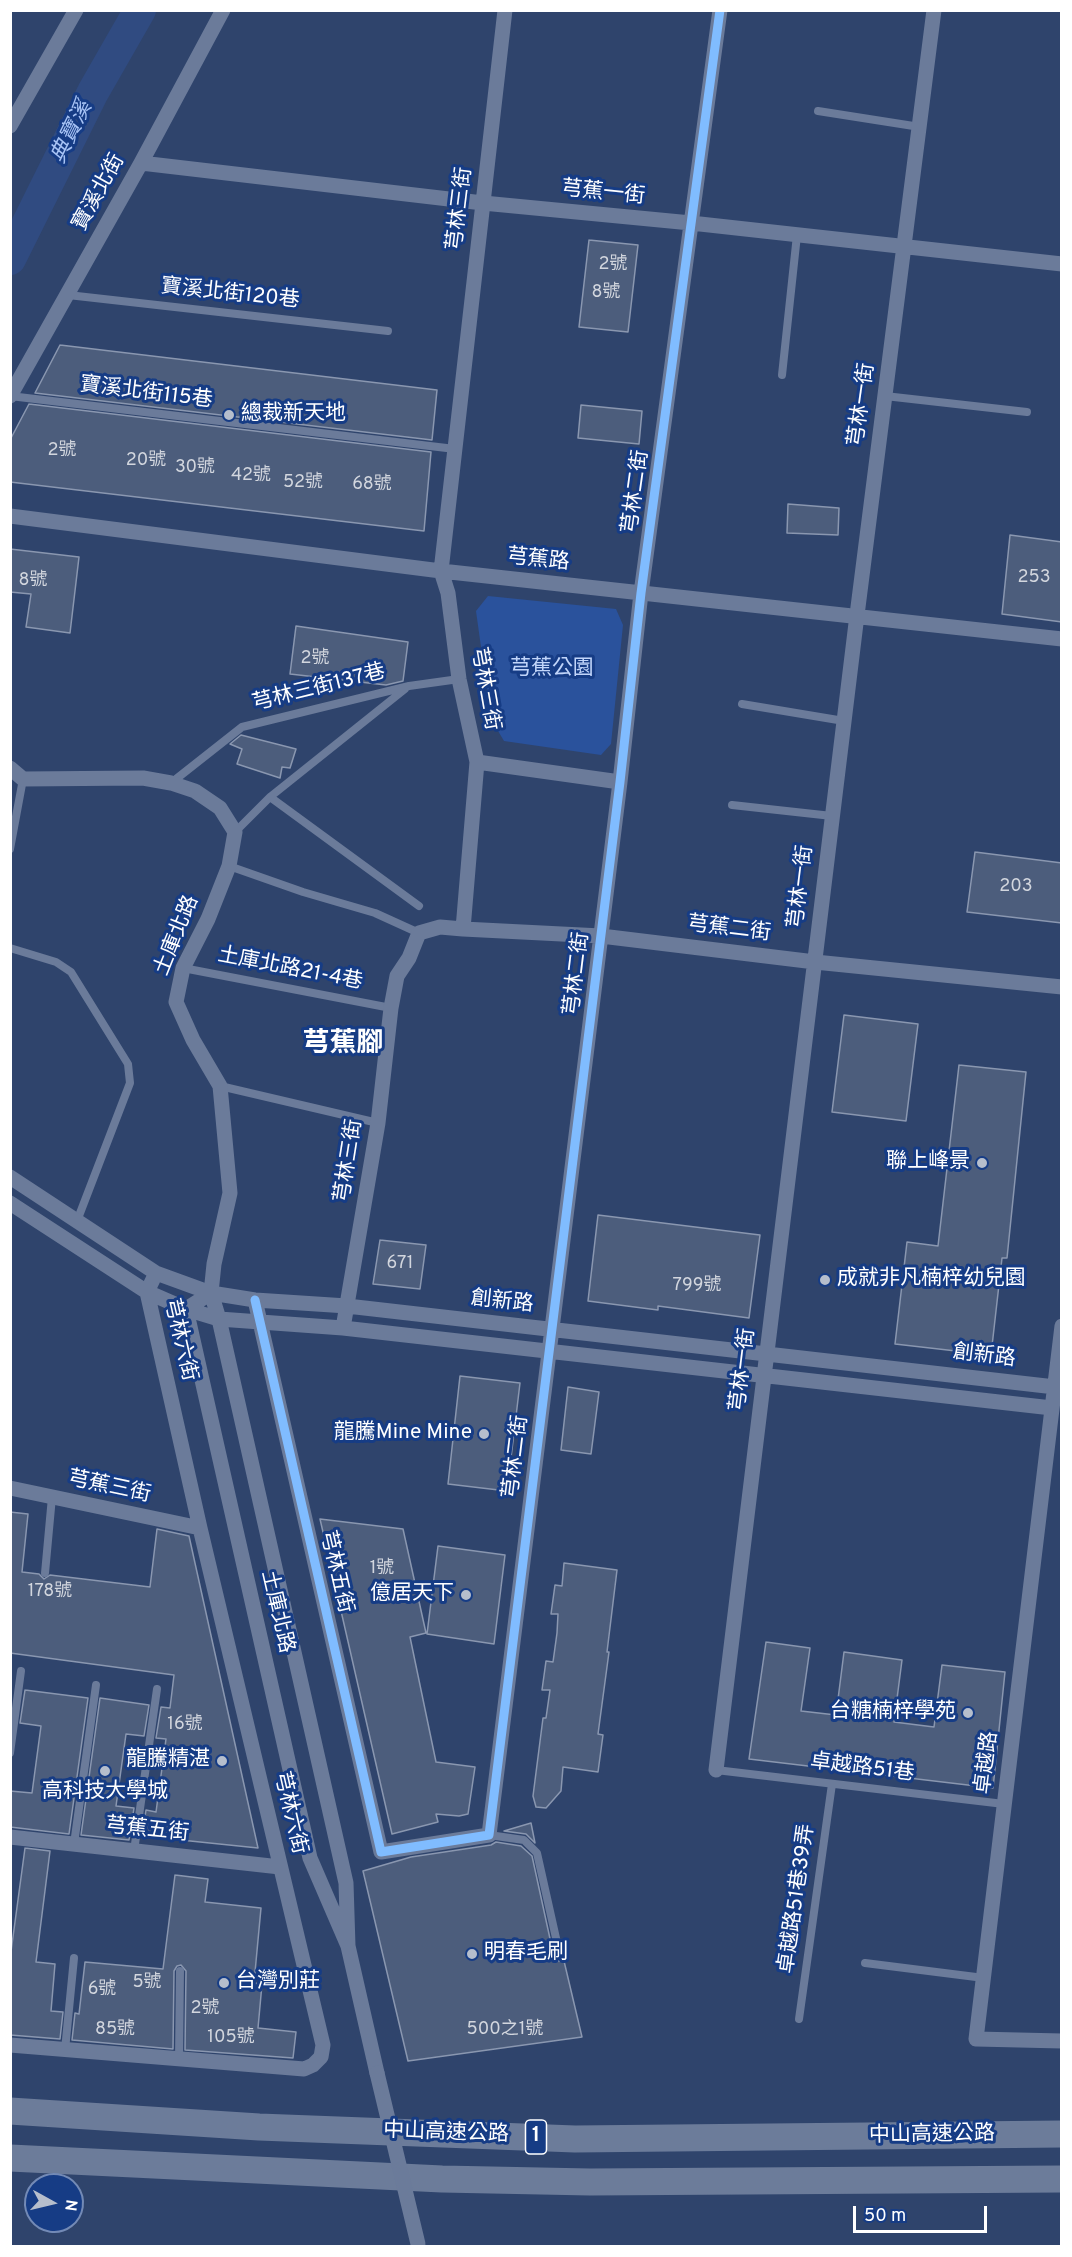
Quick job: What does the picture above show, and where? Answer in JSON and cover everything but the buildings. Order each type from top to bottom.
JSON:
[{"type":"highway","name":"中山高速公路","points":[[10,2111],[259,2127],[575,2139],[1062,2134]]},
{"type":"highway","name":"中山高速公路","points":[[10,2157],[442,2179],[590,2182],[1062,2179]]},
{"type":"street","points":[[10,126],[76,10]]},
{"type":"street","name":"寶溪北街","points":[[10,396],[141,164],[223,10]]},
{"type":"street","name":"芎林三街","points":[[463,929],[477,762],[459,679],[448,593],[441,571],[505,10]]},
{"type":"street","name":"芎林二街","points":[[489,1835],[620,782],[641,593],[720,10]]},
{"type":"street","name":"芎林一街","points":[[716,1770],[856,615],[934,10]]},
{"type":"street","name":"芎蕉一街","points":[[141,164],[483,203],[691,223],[1062,264]]},
{"type":"street","name":"芎蕉路","points":[[10,516],[441,571],[1062,639]]},
{"type":"street","points":[[477,762],[620,782]]},
{"type":"street","points":[[10,768],[23,779],[143,778],[171,783],[195,791],[220,808],[235,832]]},
{"type":"street","name":"土庫北路","points":[[235,832],[229,866],[208,918],[183,968],[176,1002],[193,1040],[220,1086],[230,1193],[214,1264],[211,1293],[219,1319],[346,1883],[348,1946]]},
{"type":"street","points":[[419,933],[440,927],[463,929]]},
{"type":"street","name":"芎蕉二街","points":[[463,929],[601,936],[815,962],[1062,987]]},
{"type":"street","name":"芎林三街","points":[[343,1328],[378,1123],[391,1008],[397,976],[409,958],[419,933]]},
{"type":"street","name":"創新路","points":[[10,1177],[156,1273],[211,1293],[255,1300],[346,1306],[1058,1387]]},
{"type":"street","name":"創新路","points":[[10,1203],[147,1292],[186,1310],[219,1319],[343,1328],[1057,1408]]},
{"type":"street","name":"芎林六街","points":[[10,2045],[304,2069],[313,2066],[321,2057],[323,2045],[200,1528],[147,1292],[156,1273]]},
{"type":"street","points":[[186,1310],[211,1293]]},
{"type":"street","name":"芎林五街","points":[[255,1300],[381,1852],[489,1835]]},
{"type":"street","name":"土庫北路","points":[[186,1310],[310,1858],[348,1946],[418,2245]]},
{"type":"street","points":[[1058,1387],[1062,1326]]},
{"type":"street","name":"卓越路","points":[[1058,1387],[976,2039],[1062,2041]]},
{"type":"street","name":"芎蕉三街","points":[[10,1488],[200,1528]]},
{"type":"street","name":"芎蕉五街","points":[[10,1837],[280,1867]]},
{"type":"lane","points":[[818,111],[920,127]]},
{"type":"lane","points":[[782,375],[797,235]]},
{"type":"lane","name":"寶溪北街120巷","points":[[67,295],[388,331]]},
{"type":"lane","name":"寶溪北街115巷","points":[[10,396],[455,449]]},
{"type":"lane","points":[[885,396],[1027,412]]},
{"type":"lane","name":"芎林三街137巷","points":[[171,783],[242,727],[409,686],[459,679]]},
{"type":"lane","points":[[235,832],[270,797],[409,686]]},
{"type":"lane","points":[[742,704],[844,720]]},
{"type":"lane","points":[[10,849],[23,779]]},
{"type":"lane","points":[[270,797],[419,906]]},
{"type":"lane","points":[[732,804],[832,816]]},
{"type":"lane","points":[[229,866],[303,892],[375,913],[419,933]]},
{"type":"lane","points":[[10,948],[56,962],[71,972],[128,1064],[130,1083],[77,1221]]},
{"type":"lane","name":"土庫北路21-4巷","points":[[183,968],[391,1008]]},
{"type":"lane","points":[[220,1086],[378,1123]]},
{"type":"lane","points":[[45,1573],[52,1497]]},
{"type":"lane","points":[[10,1753],[21,1671]]},
{"type":"lane","points":[[74,1844],[96,1685]]},
{"type":"lane","points":[[134,1851],[157,1689]]},
{"type":"lane","name":"卓越路51巷","points":[[716,1770],[1004,1804]]},
{"type":"lane","name":"卓越路51巷39弄","points":[[799,2019],[832,1784]]},
{"type":"lane","points":[[489,1835],[524,1840],[537,1853],[560,1956]]},
{"type":"lane","points":[[65,2050],[74,1958]]},
{"type":"lane","points":[[865,1963],[984,1978]]},
{"type":"lane","points":[[179,2059],[180,1971]]},
{"type":"green space","name":"芎蕉公園","points":[[488,596],[616,609],[623,625],[611,744],[601,755],[504,741],[491,719],[476,611]]},
{"type":"waterway","name":"典寶溪","points":[[10,259],[93,92],[140,10]]},
{"type":"cycle path","points":[[255,1300],[381,1852],[489,1835],[620,782],[641,593],[720,10]]},
{"type":"place","name":"總裁新天地","points":[[229,415]]},
{"type":"place","name":"聯上峰景","points":[[982,1163]]},
{"type":"place","name":"成就非凡楠梓幼兒園","points":[[825,1280]]},
{"type":"place","name":"龍騰Mine Mine","points":[[484,1434]]},
{"type":"place","name":"億居天下","points":[[466,1595]]},
{"type":"place","name":"台糖楠梓學苑","points":[[968,1713]]},
{"type":"place","name":"龍騰精湛","points":[[222,1761]]},
{"type":"place","name":"高科技大學城","points":[[105,1771]]},
{"type":"place","name":"明春毛刷","points":[[472,1954]]},
{"type":"place","name":"台灣別莊","points":[[224,1983]]},
{"type":"district","name":"芎蕉腳","points":[[343,1046]]}]
